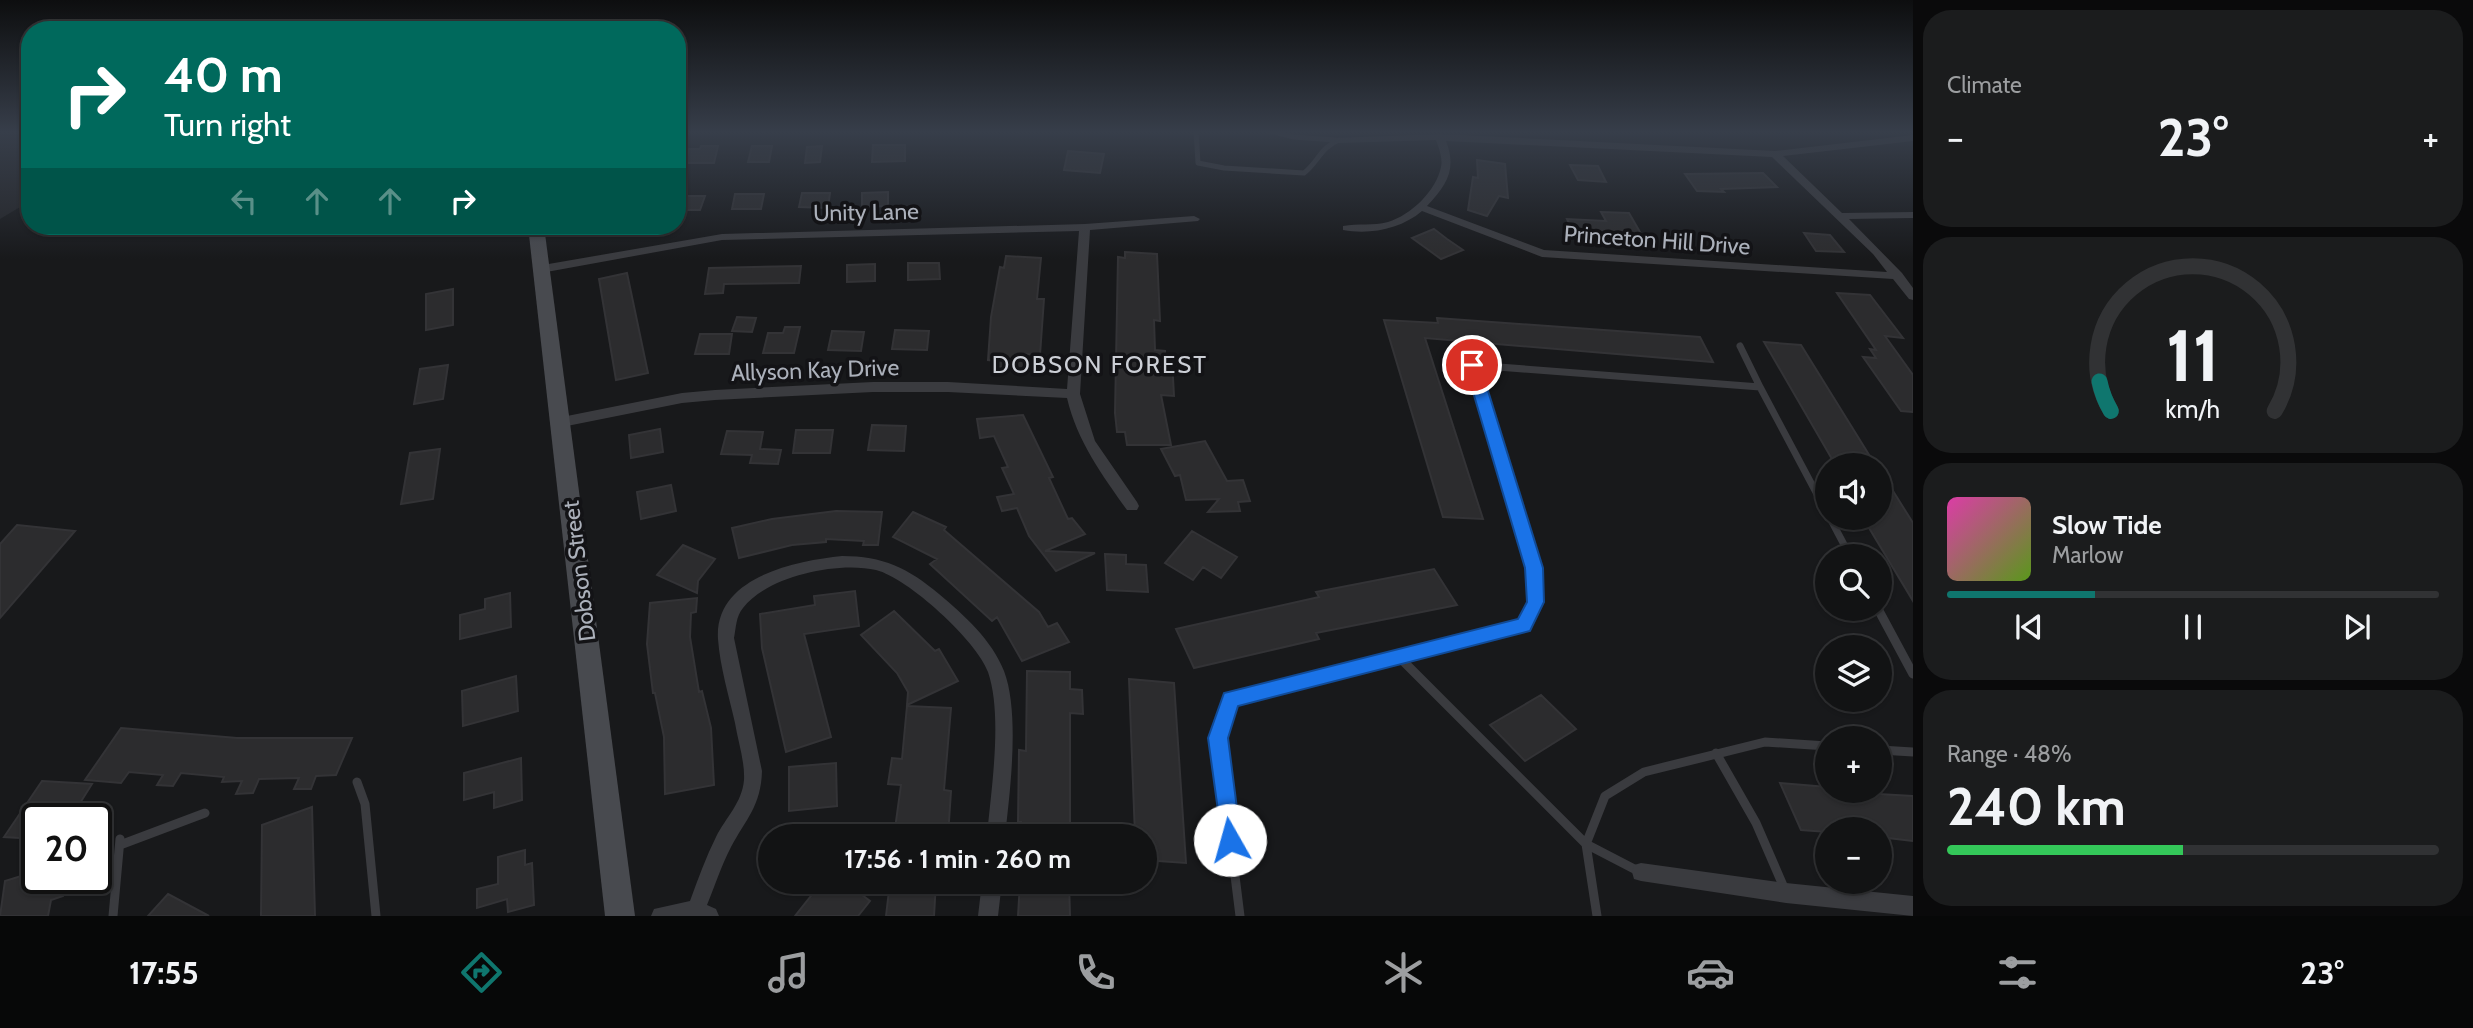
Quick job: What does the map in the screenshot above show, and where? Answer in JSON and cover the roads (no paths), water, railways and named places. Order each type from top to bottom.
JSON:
[{"type":"street","points":[[1347,228],[1377,227],[1398,222],[1421,207],[1443,174]]},
{"type":"street","points":[[1796,174],[1841,216],[1898,276],[1913,296]]},
{"type":"street","name":"Princeton Hill Drive","points":[[1421,207],[1542,253],[1898,276]]},
{"type":"street","points":[[1841,216],[1913,215]]},
{"type":"street","name":"Unity Lane","points":[[541,269],[722,236],[1085,227],[1194,219]]},
{"type":"street","points":[[1085,227],[1073,394],[1078,421],[1088,443],[1132,506]]},
{"type":"street","name":"Dobson Street","points":[[537,235],[562,422],[620,916]]},
{"type":"street","name":"Allyson Kay Drive","points":[[562,422],[682,398],[715,395],[873,387],[948,387],[1073,394]]},
{"type":"street","points":[[661,916],[703,913],[725,840],[739,821],[753,791],[753,771],[728,649],[728,621],[735,605],[747,592],[790,572],[846,564],[883,566],[940,605],[967,628],[989,657],[996,673],[999,691],[1002,729],[997,824]]},
{"type":"street","points":[[1641,872],[1786,893],[1913,906]]},
{"type":"street","points":[[988,916],[991,894]]},
{"type":"lane","points":[[1740,346],[1815,490]]},
{"type":"lane","points":[[1240,916],[1218,738],[1231,699],[1524,625],[1535,602],[1534,568],[1472,365],[1760,387]]},
{"type":"lane","points":[[1884,621],[1913,674]]},
{"type":"lane","points":[[1399,656],[1586,844],[1641,872]]},
{"type":"lane","points":[[1597,916],[1586,844],[1605,796],[1643,772],[1716,753],[1765,742],[1815,745]]},
{"type":"lane","points":[[1892,751],[1913,752]]},
{"type":"lane","points":[[1716,753],[1756,823],[1786,893]]},
{"type":"lane","points":[[357,782],[365,804],[376,916]]},
{"type":"lane","points":[[113,916],[120,842],[205,813]]},
{"type":"district","name":"DOBSON FOREST","points":[[1100,365]]}]
